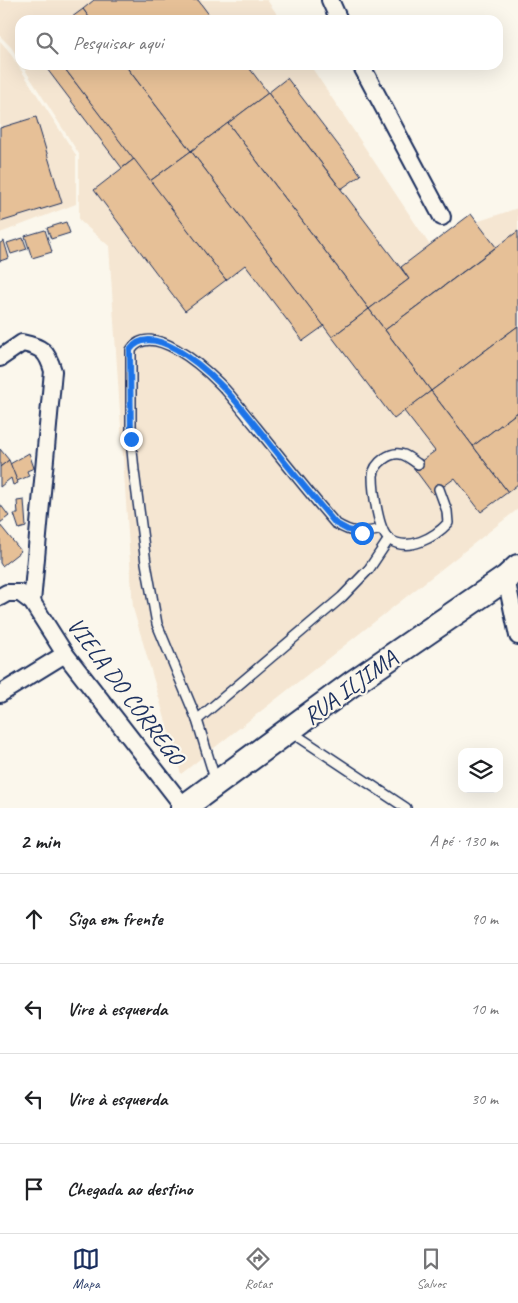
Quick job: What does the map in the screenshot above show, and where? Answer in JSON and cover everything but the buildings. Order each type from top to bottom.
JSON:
[{"type":"main road","name":"RUA ILJIMA","points":[[184,808],[353,683],[512,572]]},
{"type":"street","points":[[330,0],[337,15]]},
{"type":"street","points":[[364,70],[442,217]]},
{"type":"street","points":[[0,358],[22,343],[36,346],[48,356],[53,371],[32,602]]},
{"type":"street","points":[[512,572],[518,636]]},
{"type":"street","points":[[0,597],[7,593],[20,593],[32,602]]},
{"type":"street","name":"VIELA DO CÓRREGO","points":[[32,602],[65,654],[184,808]]},
{"type":"street","points":[[0,694],[65,654]]},
{"type":"lane","points":[[217,783],[197,720],[157,624],[146,563],[131,439],[130,350],[134,345],[143,340],[157,341],[169,344],[189,358],[220,384],[335,523],[348,530],[362,533],[382,529]]},
{"type":"lane","points":[[418,464],[404,455],[388,456],[378,464],[373,475],[382,529],[389,539],[402,545],[424,541],[439,532],[448,523],[447,511],[439,490]]},
{"type":"lane","points":[[197,720],[342,597],[369,569],[389,539]]},
{"type":"lane","points":[[290,731],[406,808]]},
{"type":"shaded area","points":[[0,0],[267,0],[278,15],[15,15],[15,53],[0,36]]},
{"type":"shaded area","points":[[0,41],[15,61],[15,70],[21,70],[76,155],[76,204],[0,233]]},
{"type":"shaded area","points":[[25,70],[313,70],[429,244],[458,228],[518,208],[518,509],[181,774],[133,608],[109,246],[79,220],[79,154]]},
{"type":"route","points":[[131,439],[130,350],[134,345],[143,340],[169,344],[220,384],[335,523],[348,530],[362,533]]}]
